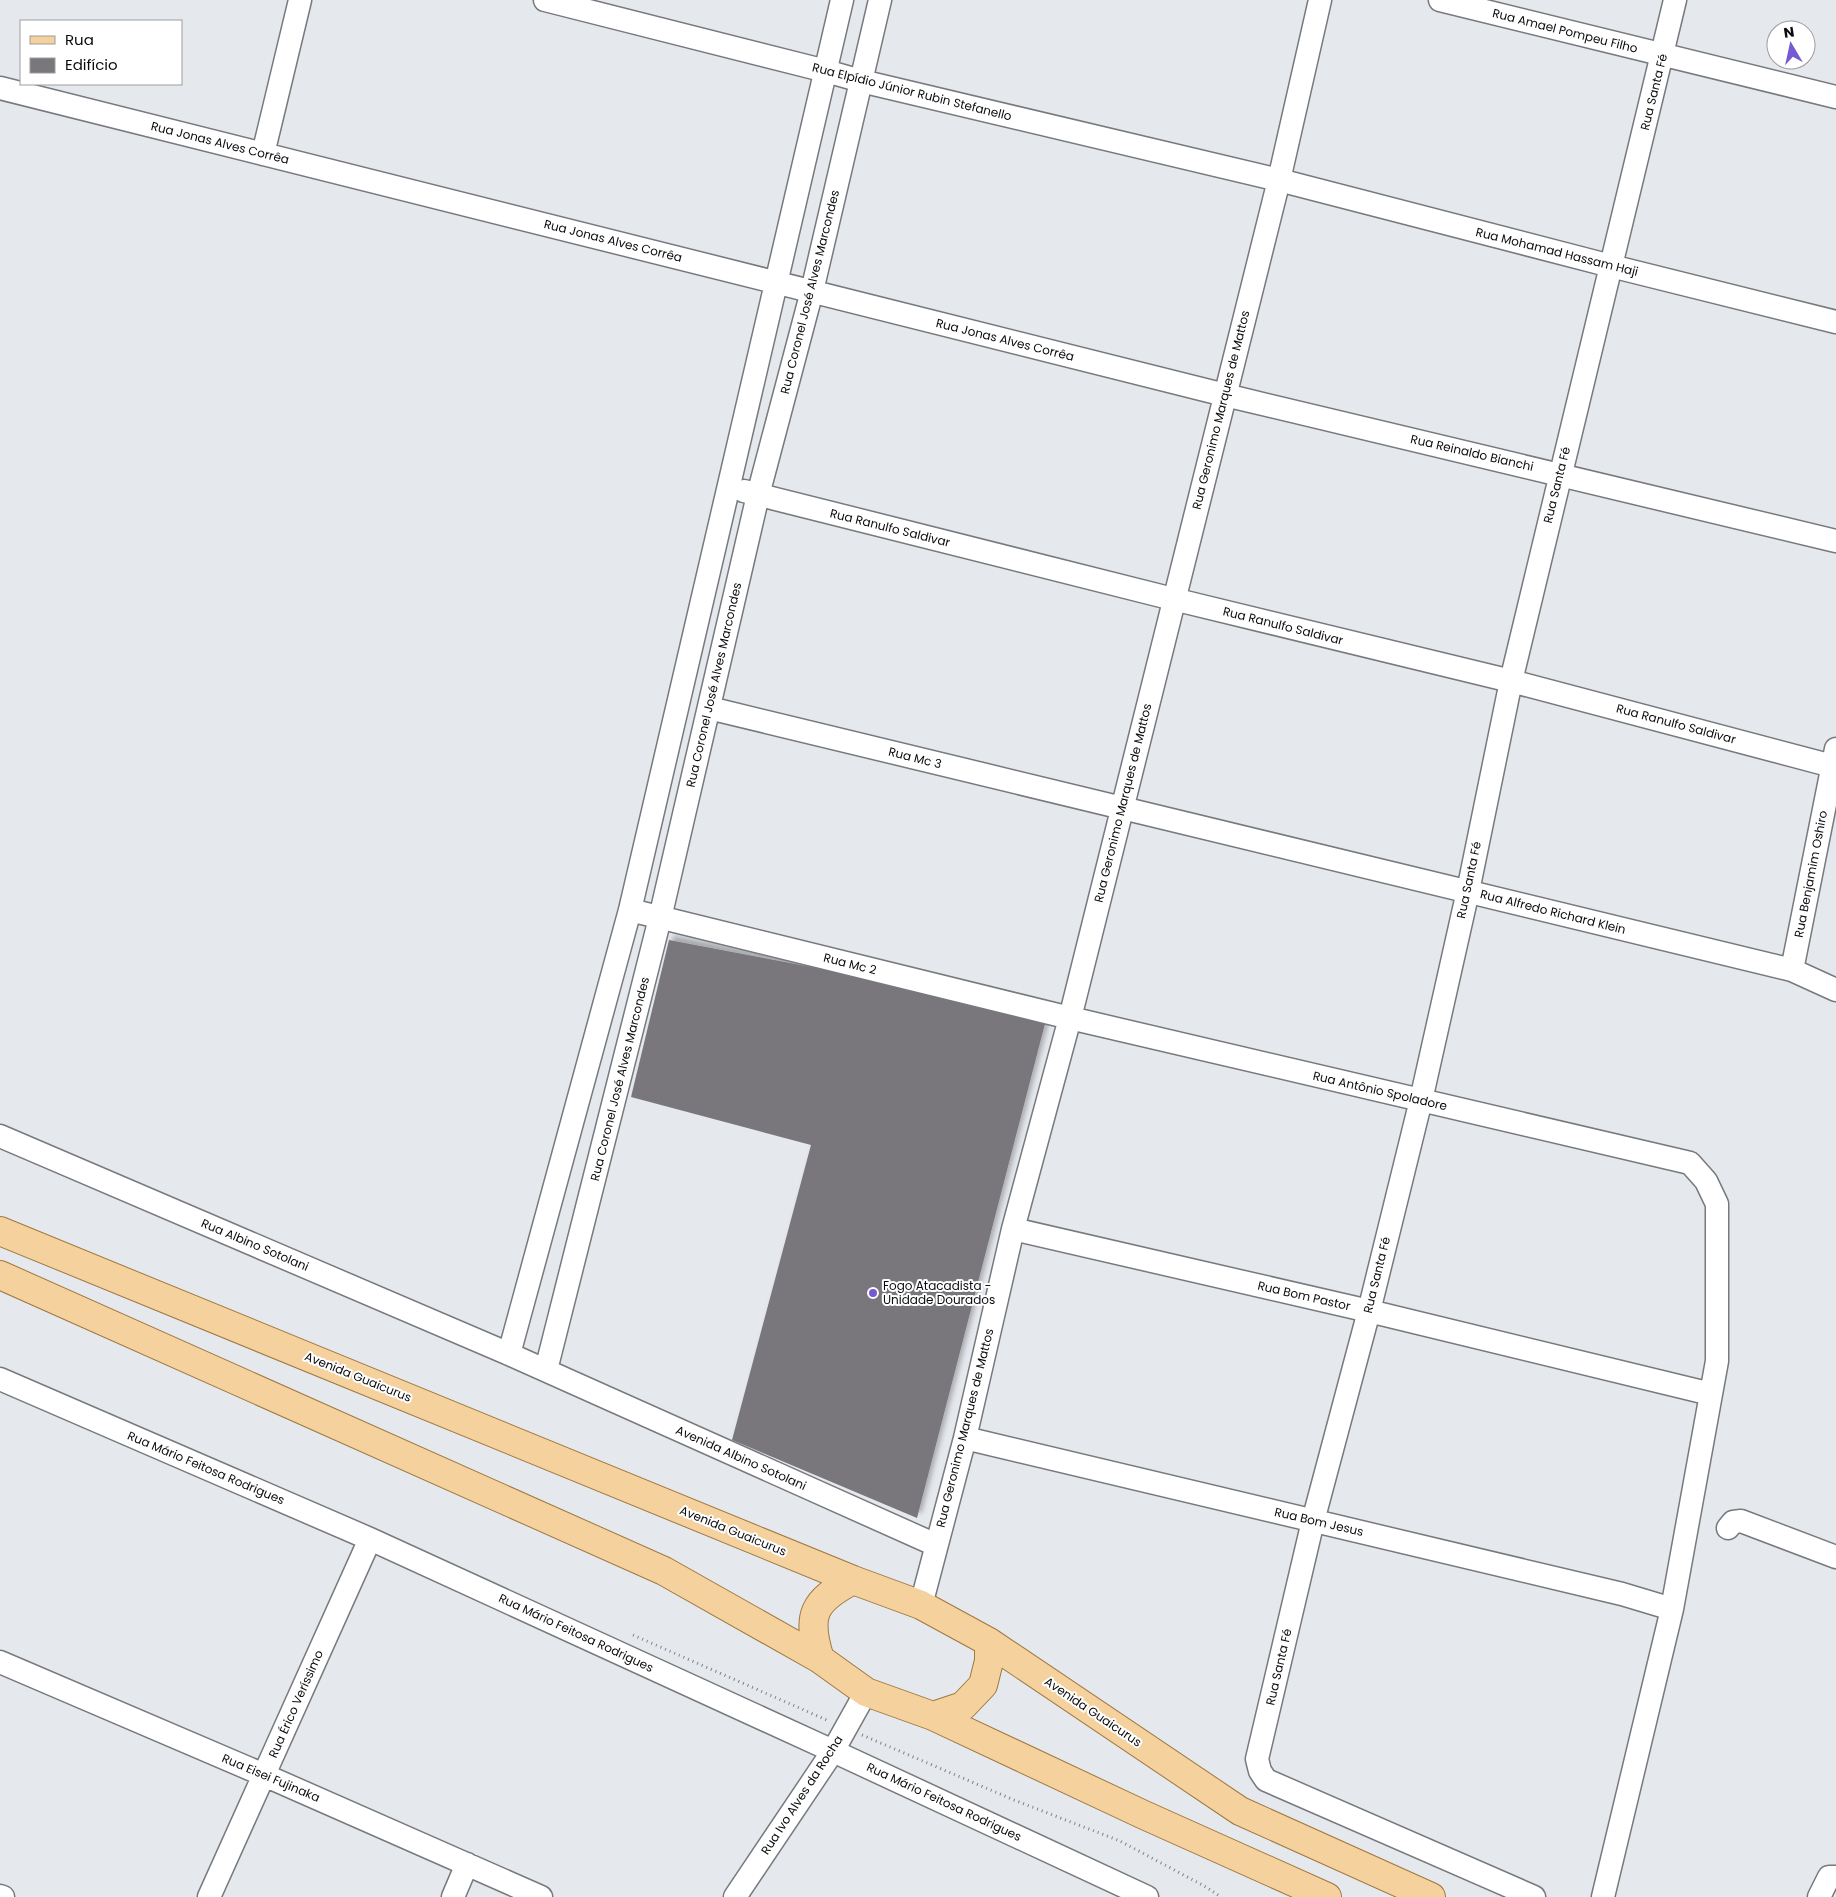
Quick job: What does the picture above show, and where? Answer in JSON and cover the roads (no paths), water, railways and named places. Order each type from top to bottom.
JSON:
[{"type":"main road","name":"Avenida Guaicurus","points":[[0,1231],[853,1580],[921,1605],[989,1642],[1240,1811],[1431,1897]]},
{"type":"main road","points":[[0,1275],[664,1571],[820,1659],[866,1692],[934,1716],[1144,1815],[1327,1897]]},
{"type":"main road","points":[[820,1659],[813,1638],[818,1606],[830,1592],[853,1580]]},
{"type":"main road","points":[[934,1716],[963,1706],[983,1684],[989,1661],[989,1642]]},
{"type":"street","points":[[262,154],[300,0]]},
{"type":"street","name":"Rua Elpídio Júnior Rubin Stefanello","points":[[545,0],[861,81],[1279,180]]},
{"type":"street","points":[[509,1354],[630,910],[842,0]]},
{"type":"street","name":"Rua Coronel José Alves Marcondes","points":[[546,1370],[660,918],[758,495],[812,291],[880,0]]},
{"type":"street","name":"Rua Geronimo Marques de Mattos","points":[[921,1605],[965,1438],[1013,1229],[1070,1018],[1279,180],[1320,0]]},
{"type":"street","name":"Rua Amael Pompeu Filho","points":[[1440,0],[1836,97]]},
{"type":"street","name":"Rua Santa Fé","points":[[1534,1897],[1266,1780],[1260,1771],[1257,1759],[1313,1520],[1421,1100],[1468,891],[1510,681],[1675,0]]},
{"type":"street","name":"Rua Jonas Alves Corrêa","points":[[0,88],[1225,395]]},
{"type":"street","name":"Rua Mohamad Hassam Haji","points":[[1279,180],[1836,322]]},
{"type":"street","name":"Rua Reinaldo Bianchi","points":[[1225,395],[1836,541]]},
{"type":"street","name":"Rua Ranulfo Saldivar","points":[[729,487],[1173,600],[1835,760]]},
{"type":"street","name":"Rua Mc 3","points":[[710,708],[1122,808]]},
{"type":"street","name":"Rua Benjamim Oshiro","points":[[1792,970],[1835,760]]},
{"type":"street","name":"Rua Alfredo Richard Klein","points":[[1122,808],[1792,970],[1836,990]]},
{"type":"street","name":"Rua Mc 2","points":[[630,910],[1070,1018]]},
{"type":"street","name":"Rua Antônio Spoladore","points":[[1070,1018],[1690,1163],[1706,1180],[1717,1204],[1717,1361],[1711,1394]]},
{"type":"street","name":"Rua Albino Sotolani","points":[[0,1136],[546,1370]]},
{"type":"street","name":"Rua Bom Pastor","points":[[1013,1229],[1368,1311],[1711,1394]]},
{"type":"street","name":"Avenida Albino Sotolani","points":[[546,1370],[936,1546]]},
{"type":"street","name":"Rua Mário Feitosa Rodrigues","points":[[0,1379],[370,1539],[1147,1897]]},
{"type":"street","points":[[1603,1897],[1672,1609],[1711,1394]]},
{"type":"street","name":"Rua Bom Jesus","points":[[965,1438],[1612,1592],[1672,1609]]},
{"type":"street","points":[[1728,1528],[1733,1522],[1741,1521],[1836,1556]]},
{"type":"street","name":"Rua Érico Veríssimo","points":[[209,1897],[370,1539]]},
{"type":"street","name":"Rua Eisei Fujinaka","points":[[0,1662],[264,1775],[541,1897]]},
{"type":"street","name":"Rua Ivo Alves da Rocha","points":[[735,1897],[833,1751],[866,1692]]},
{"type":"street","points":[[453,1897],[467,1864]]},
{"type":"street","points":[[1819,1897],[1829,1877],[1836,1877]]},
{"type":"place","name":"Fogo Atacadista - Unidade Dourados","points":[[873,1293]]}]
